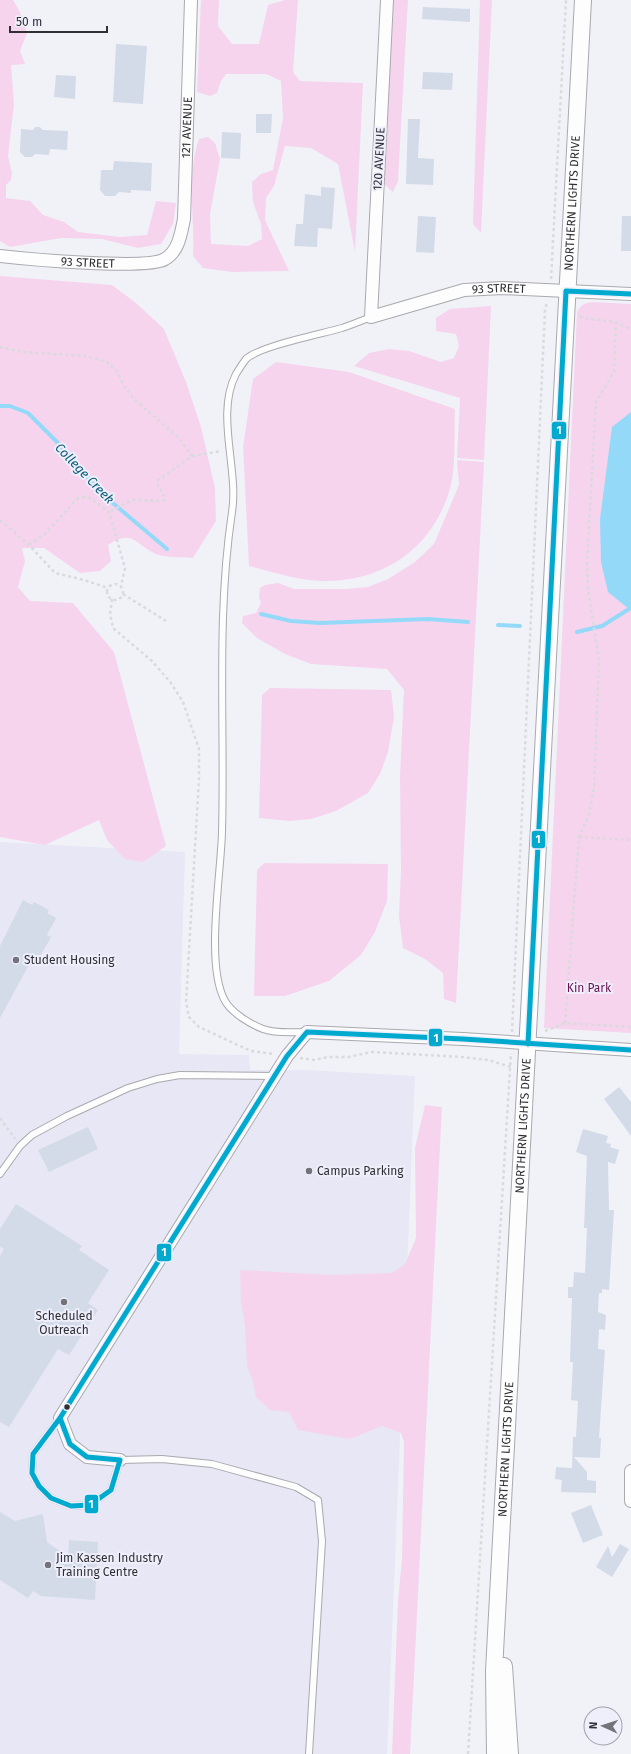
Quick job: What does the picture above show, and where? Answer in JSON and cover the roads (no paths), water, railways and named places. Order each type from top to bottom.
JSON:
[{"type":"main road","name":"NORTHERN LIGHTS DRIVE","points":[[494,1754],[494,1671],[500,1581],[566,291],[583,0]]},
{"type":"main road","name":"NORTHERN LIGHTS DRIVE","points":[[500,1581],[510,1754]]},
{"type":"street","name":"121 AVENUE","points":[[172,253],[178,243],[184,219],[192,0]]},
{"type":"street","name":"120 AVENUE","points":[[371,317],[387,0]]},
{"type":"street","name":"93 STREET","points":[[0,256],[140,264],[164,260],[172,253]]},
{"type":"street","name":"93 STREET","points":[[371,317],[464,290],[502,288],[631,294]]},
{"type":"street","points":[[120,1460],[87,1457],[70,1444],[60,1418],[274,1076],[287,1056],[307,1032],[631,1050]]},
{"type":"street","points":[[631,1471],[631,1501]]},
{"type":"lane","points":[[307,1032],[265,1030],[241,1017],[226,1003],[219,985],[216,964],[222,832],[223,632],[229,526],[234,497],[229,449],[228,409],[230,391],[236,374],[247,359],[261,351],[371,317]]},
{"type":"lane","points":[[0,1174],[20,1146],[32,1135],[57,1121],[128,1088],[157,1079],[180,1075],[274,1076]]},
{"type":"lane","points":[[60,1418],[33,1454],[32,1473],[39,1486],[51,1498],[71,1506],[90,1505],[111,1490],[120,1460],[162,1459],[212,1464],[296,1487],[318,1500],[322,1541],[309,1754]]},
{"type":"water","points":[[631,412],[631,609],[629,609],[608,592],[601,562],[600,519],[612,427]]},
{"type":"waterway","name":"College Creek","points":[[0,406],[10,406],[28,413],[59,444],[95,486],[167,549]]},
{"type":"waterway","points":[[577,632],[602,626],[629,609]]},
{"type":"waterway","points":[[261,614],[291,621],[320,623],[428,619],[468,622]]},
{"type":"waterway","points":[[498,625],[520,626]]},
{"type":"place","name":"Student Housing","points":[[16,960]]},
{"type":"place","name":"Campus Parking","points":[[309,1171]]},
{"type":"place","name":"Scheduled Outreach","points":[[64,1302]]},
{"type":"place","name":"Jim Kassen Industry Training Centre","points":[[48,1565]]},
{"type":"park label","name":"Kin Park","points":[[589,988]]}]
